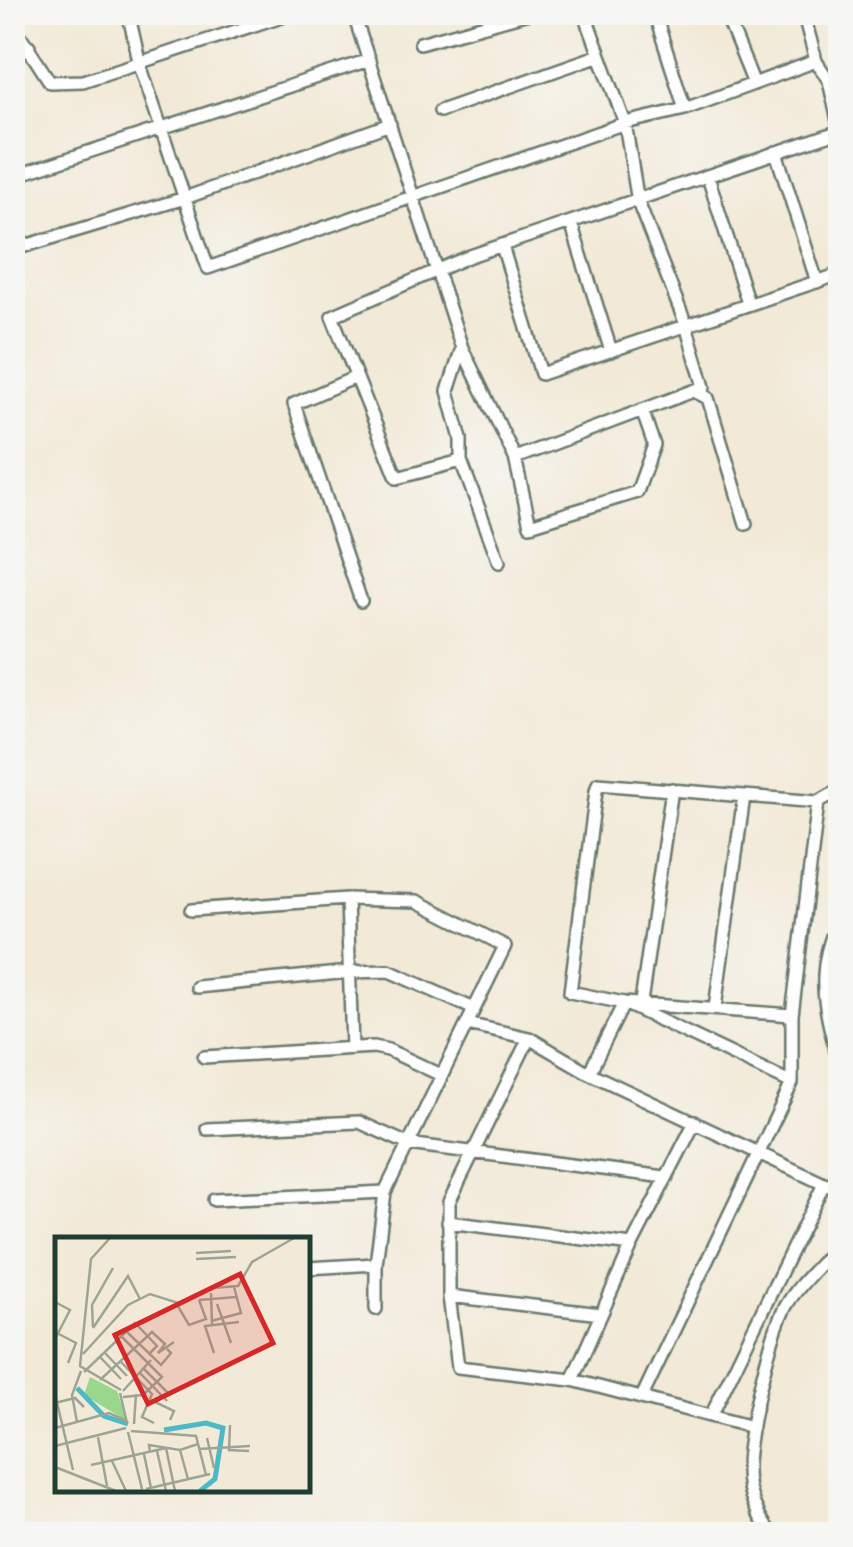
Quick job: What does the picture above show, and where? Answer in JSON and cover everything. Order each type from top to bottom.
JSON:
[{"type":"street","points":[[128,12],[140,64],[208,268],[625,124],[684,110],[816,61]]},
{"type":"street","points":[[12,23],[50,82],[84,81],[294,12]]},
{"type":"street","points":[[353,12],[462,348],[515,458],[530,525],[636,492],[654,444],[642,410]]},
{"type":"street","points":[[420,44],[532,12]]},
{"type":"street","points":[[515,458],[704,387],[686,325],[638,202],[625,124],[584,12]]},
{"type":"street","points":[[654,12],[684,110]]},
{"type":"street","points":[[725,12],[754,84]]},
{"type":"street","points":[[461,461],[397,478],[332,316],[502,246],[840,131],[828,81],[816,61],[803,12]]},
{"type":"street","points":[[12,58],[29,46]]},
{"type":"street","points":[[440,111],[600,55]]},
{"type":"street","points":[[12,177],[369,60]]},
{"type":"street","points":[[14,248],[186,198],[390,124]]},
{"type":"street","points":[[776,152],[817,282]]},
{"type":"street","points":[[708,176],[748,303]]},
{"type":"street","points":[[571,223],[611,352]]},
{"type":"street","points":[[502,246],[541,374],[840,274]]},
{"type":"street","points":[[462,348],[448,391],[461,439],[461,461],[500,562]]},
{"type":"street","points":[[356,377],[294,404],[362,600]]},
{"type":"street","points":[[694,391],[708,398],[746,524]]},
{"type":"street","points":[[792,1083],[624,1004],[570,992],[596,791],[598,784],[818,802],[840,790]]},
{"type":"street","points":[[641,1002],[672,789]]},
{"type":"street","points":[[715,1008],[744,796]]},
{"type":"street","points":[[642,1397],[792,1083],[792,1015],[818,802]]},
{"type":"street","points":[[346,899],[352,1048]]},
{"type":"street","points":[[191,910],[346,899],[417,901],[505,946],[385,1192],[376,1264],[376,1308]]},
{"type":"street","points":[[840,918],[829,944],[822,995],[840,1067]]},
{"type":"street","points":[[197,987],[389,971],[474,1009]]},
{"type":"street","points":[[624,1004],[641,1002],[792,1015]]},
{"type":"street","points":[[589,1073],[624,1004]]},
{"type":"street","points":[[467,1024],[529,1038],[589,1073],[824,1184],[840,1188]]},
{"type":"street","points":[[529,1038],[449,1202],[450,1296],[458,1367],[572,1380],[752,1427]]},
{"type":"street","points":[[204,1057],[352,1048],[388,1050],[441,1075]]},
{"type":"street","points":[[207,1129],[359,1122],[408,1144],[665,1178]]},
{"type":"street","points":[[572,1380],[632,1245],[695,1122]]},
{"type":"street","points":[[711,1416],[824,1184]]},
{"type":"street","points":[[214,1200],[385,1192]]},
{"type":"street","points":[[448,1222],[632,1245]]},
{"type":"street","points":[[772,1534],[753,1502],[747,1472],[752,1427],[771,1340],[786,1306],[840,1241]]},
{"type":"street","points":[[310,1268],[376,1264]]},
{"type":"street","points":[[450,1296],[601,1314]]}]
